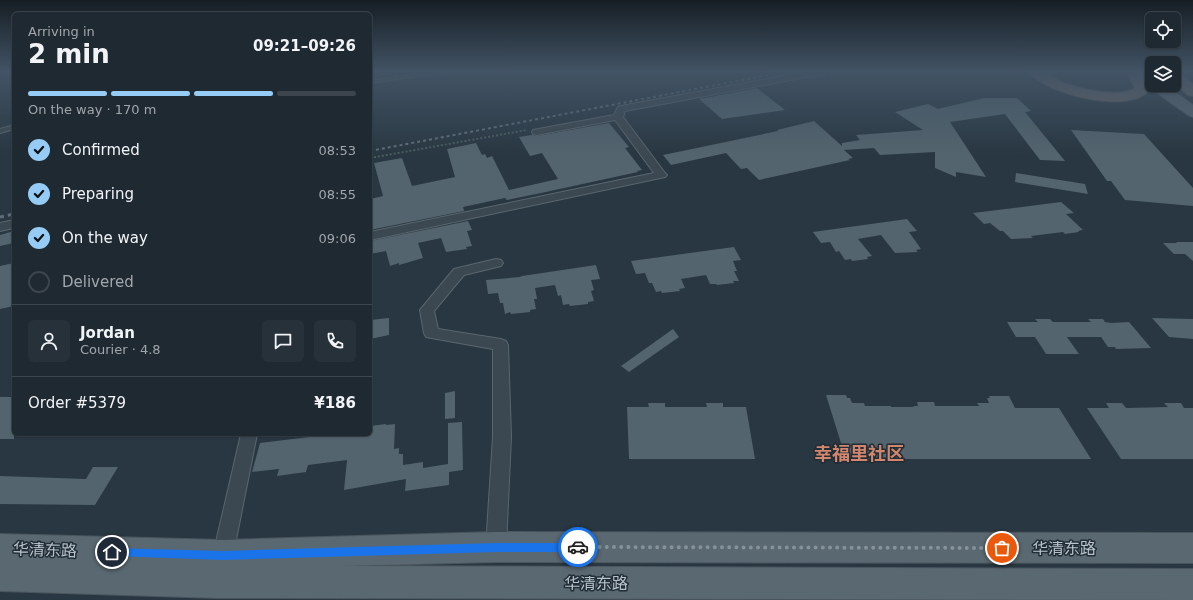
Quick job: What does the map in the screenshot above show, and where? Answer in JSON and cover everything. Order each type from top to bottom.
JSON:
[{"type":"main road","points":[[1175,99],[1193,112]]},
{"type":"main road","name":"华清东路","points":[[0,549],[223,555],[496,547],[1193,548]]},
{"type":"main road","name":"华清东路","points":[[0,575],[224,582],[1193,585]]},
{"type":"street","points":[[618,117],[621,109],[674,99]]},
{"type":"street","points":[[537,132],[618,117]]},
{"type":"street","points":[[372,236],[661,175],[618,117]]},
{"type":"street","points":[[0,227],[12,224]]},
{"type":"street","points":[[496,263],[459,272],[427,310],[431,332],[501,345],[502,437],[496,547]]},
{"type":"street","points":[[223,555],[249,436]]},
{"type":"lane","points":[[0,131],[12,128]]},
{"type":"path","points":[[372,158],[533,129],[537,132]]},
{"type":"building","points":[[699,99],[771,99],[785,110],[722,119]]},
{"type":"building","points":[[980,99],[1018,99],[1031,111],[1025,112],[1065,161],[1040,160],[1005,114],[950,122],[986,177],[956,172],[956,177],[935,168],[935,152],[880,155],[874,148],[844,150],[853,158],[848,159],[850,160],[759,180],[747,168],[741,169],[726,153],[671,165],[663,155],[778,131],[777,130],[814,121],[842,146],[842,143],[860,140],[856,135],[923,130],[895,112],[928,104],[938,109]]},
{"type":"building","points":[[609,123],[629,147],[625,148],[642,170],[541,193],[507,200],[505,198],[463,207],[464,211],[372,230],[372,199],[383,196],[374,163],[402,158],[412,186],[455,177],[447,149],[476,143],[482,155],[485,154],[487,158],[492,156],[509,190],[558,179],[542,153],[530,156],[519,137],[532,135],[537,136]]},
{"type":"building","points":[[1071,130],[1144,134],[1193,188],[1193,206],[1125,200],[1111,181],[1107,181]]},
{"type":"building","points":[[1016,173],[1085,184],[1088,194],[1015,182]]},
{"type":"building","points":[[1061,202],[1074,213],[1066,214],[1083,230],[1065,234],[1063,232],[1031,236],[1033,238],[1011,239],[1003,231],[1000,231],[990,223],[984,224],[973,213]]},
{"type":"building","points":[[907,219],[917,231],[909,232],[921,249],[916,250],[918,252],[895,253],[881,235],[858,239],[872,256],[867,257],[868,259],[852,261],[851,259],[845,260],[839,251],[836,252],[830,242],[821,243],[813,232]]},
{"type":"building","points":[[468,221],[472,230],[467,231],[472,246],[466,247],[467,249],[446,252],[441,238],[418,243],[423,258],[390,266],[386,251],[372,254],[372,241]]},
{"type":"building","points":[[12,232],[12,243],[0,246],[0,235]]},
{"type":"building","points":[[1176,242],[1193,242],[1193,261],[1185,254],[1174,254],[1163,243],[1177,243]]},
{"type":"building","points":[[734,247],[741,260],[733,261],[737,271],[734,271],[739,281],[717,285],[710,284],[706,275],[681,279],[685,288],[679,289],[680,291],[662,293],[661,291],[656,292],[652,283],[649,283],[645,273],[636,274],[631,261]]},
{"type":"building","points":[[12,263],[12,306],[0,309],[0,266]]},
{"type":"building","points":[[596,265],[600,279],[591,280],[594,290],[591,291],[594,301],[588,302],[588,304],[570,306],[569,304],[563,305],[561,295],[558,296],[555,285],[535,288],[537,299],[534,299],[536,309],[530,310],[530,312],[511,314],[510,312],[505,314],[503,303],[500,303],[498,293],[488,294],[486,280],[520,277]]},
{"type":"building","points":[[389,318],[389,335],[372,339],[372,320]]},
{"type":"building","points":[[1152,318],[1193,319],[1193,339],[1169,337]]},
{"type":"building","points":[[1035,319],[1050,319],[1053,322],[1091,322],[1088,319],[1103,319],[1105,322],[1111,323],[1129,322],[1151,348],[1116,349],[1115,347],[1108,347],[1101,337],[1067,337],[1079,354],[1046,354],[1035,337],[1016,337],[1007,322],[1038,322]]},
{"type":"building","points":[[673,329],[679,337],[629,372],[621,366]]},
{"type":"building","points":[[455,391],[455,418],[445,419],[445,393]]},
{"type":"building","points":[[826,395],[846,395],[847,398],[850,398],[852,403],[864,403],[865,406],[891,407],[914,407],[913,406],[918,406],[917,402],[934,402],[935,406],[979,406],[977,403],[989,403],[987,398],[990,398],[989,396],[1009,396],[1015,408],[1059,408],[1091,459],[846,459]]},
{"type":"building","points":[[0,397],[12,397],[12,436],[14,436],[14,439],[0,439]]},
{"type":"building","points":[[648,403],[665,403],[665,407],[707,407],[706,403],[723,403],[723,407],[746,407],[755,459],[629,459],[627,407],[649,407]]},
{"type":"building","points":[[1106,403],[1122,403],[1126,408],[1168,407],[1164,403],[1181,403],[1184,408],[1193,408],[1193,459],[1121,459],[1087,408],[1109,408]]},
{"type":"building","points":[[462,422],[463,470],[449,472],[449,485],[405,491],[406,479],[344,490],[347,460],[308,465],[306,472],[277,476],[279,469],[252,472],[260,443],[318,436],[372,436],[372,426],[386,424],[395,424],[394,449],[399,448],[399,454],[403,454],[403,465],[423,462],[423,468],[448,464],[448,423]]},
{"type":"building","points":[[93,467],[118,467],[95,505],[0,504],[0,476],[86,479]]},
{"type":"railway","points":[[372,151],[643,99]]},
{"type":"railway","points":[[0,217],[12,214]]},
{"type":"way so far","points":[[578,547],[1002,548]]},
{"type":"district","name":"幸福里社区","points":[[859,453]]},
{"type":"route","points":[[112,552],[223,555],[496,547],[578,547]]}]
